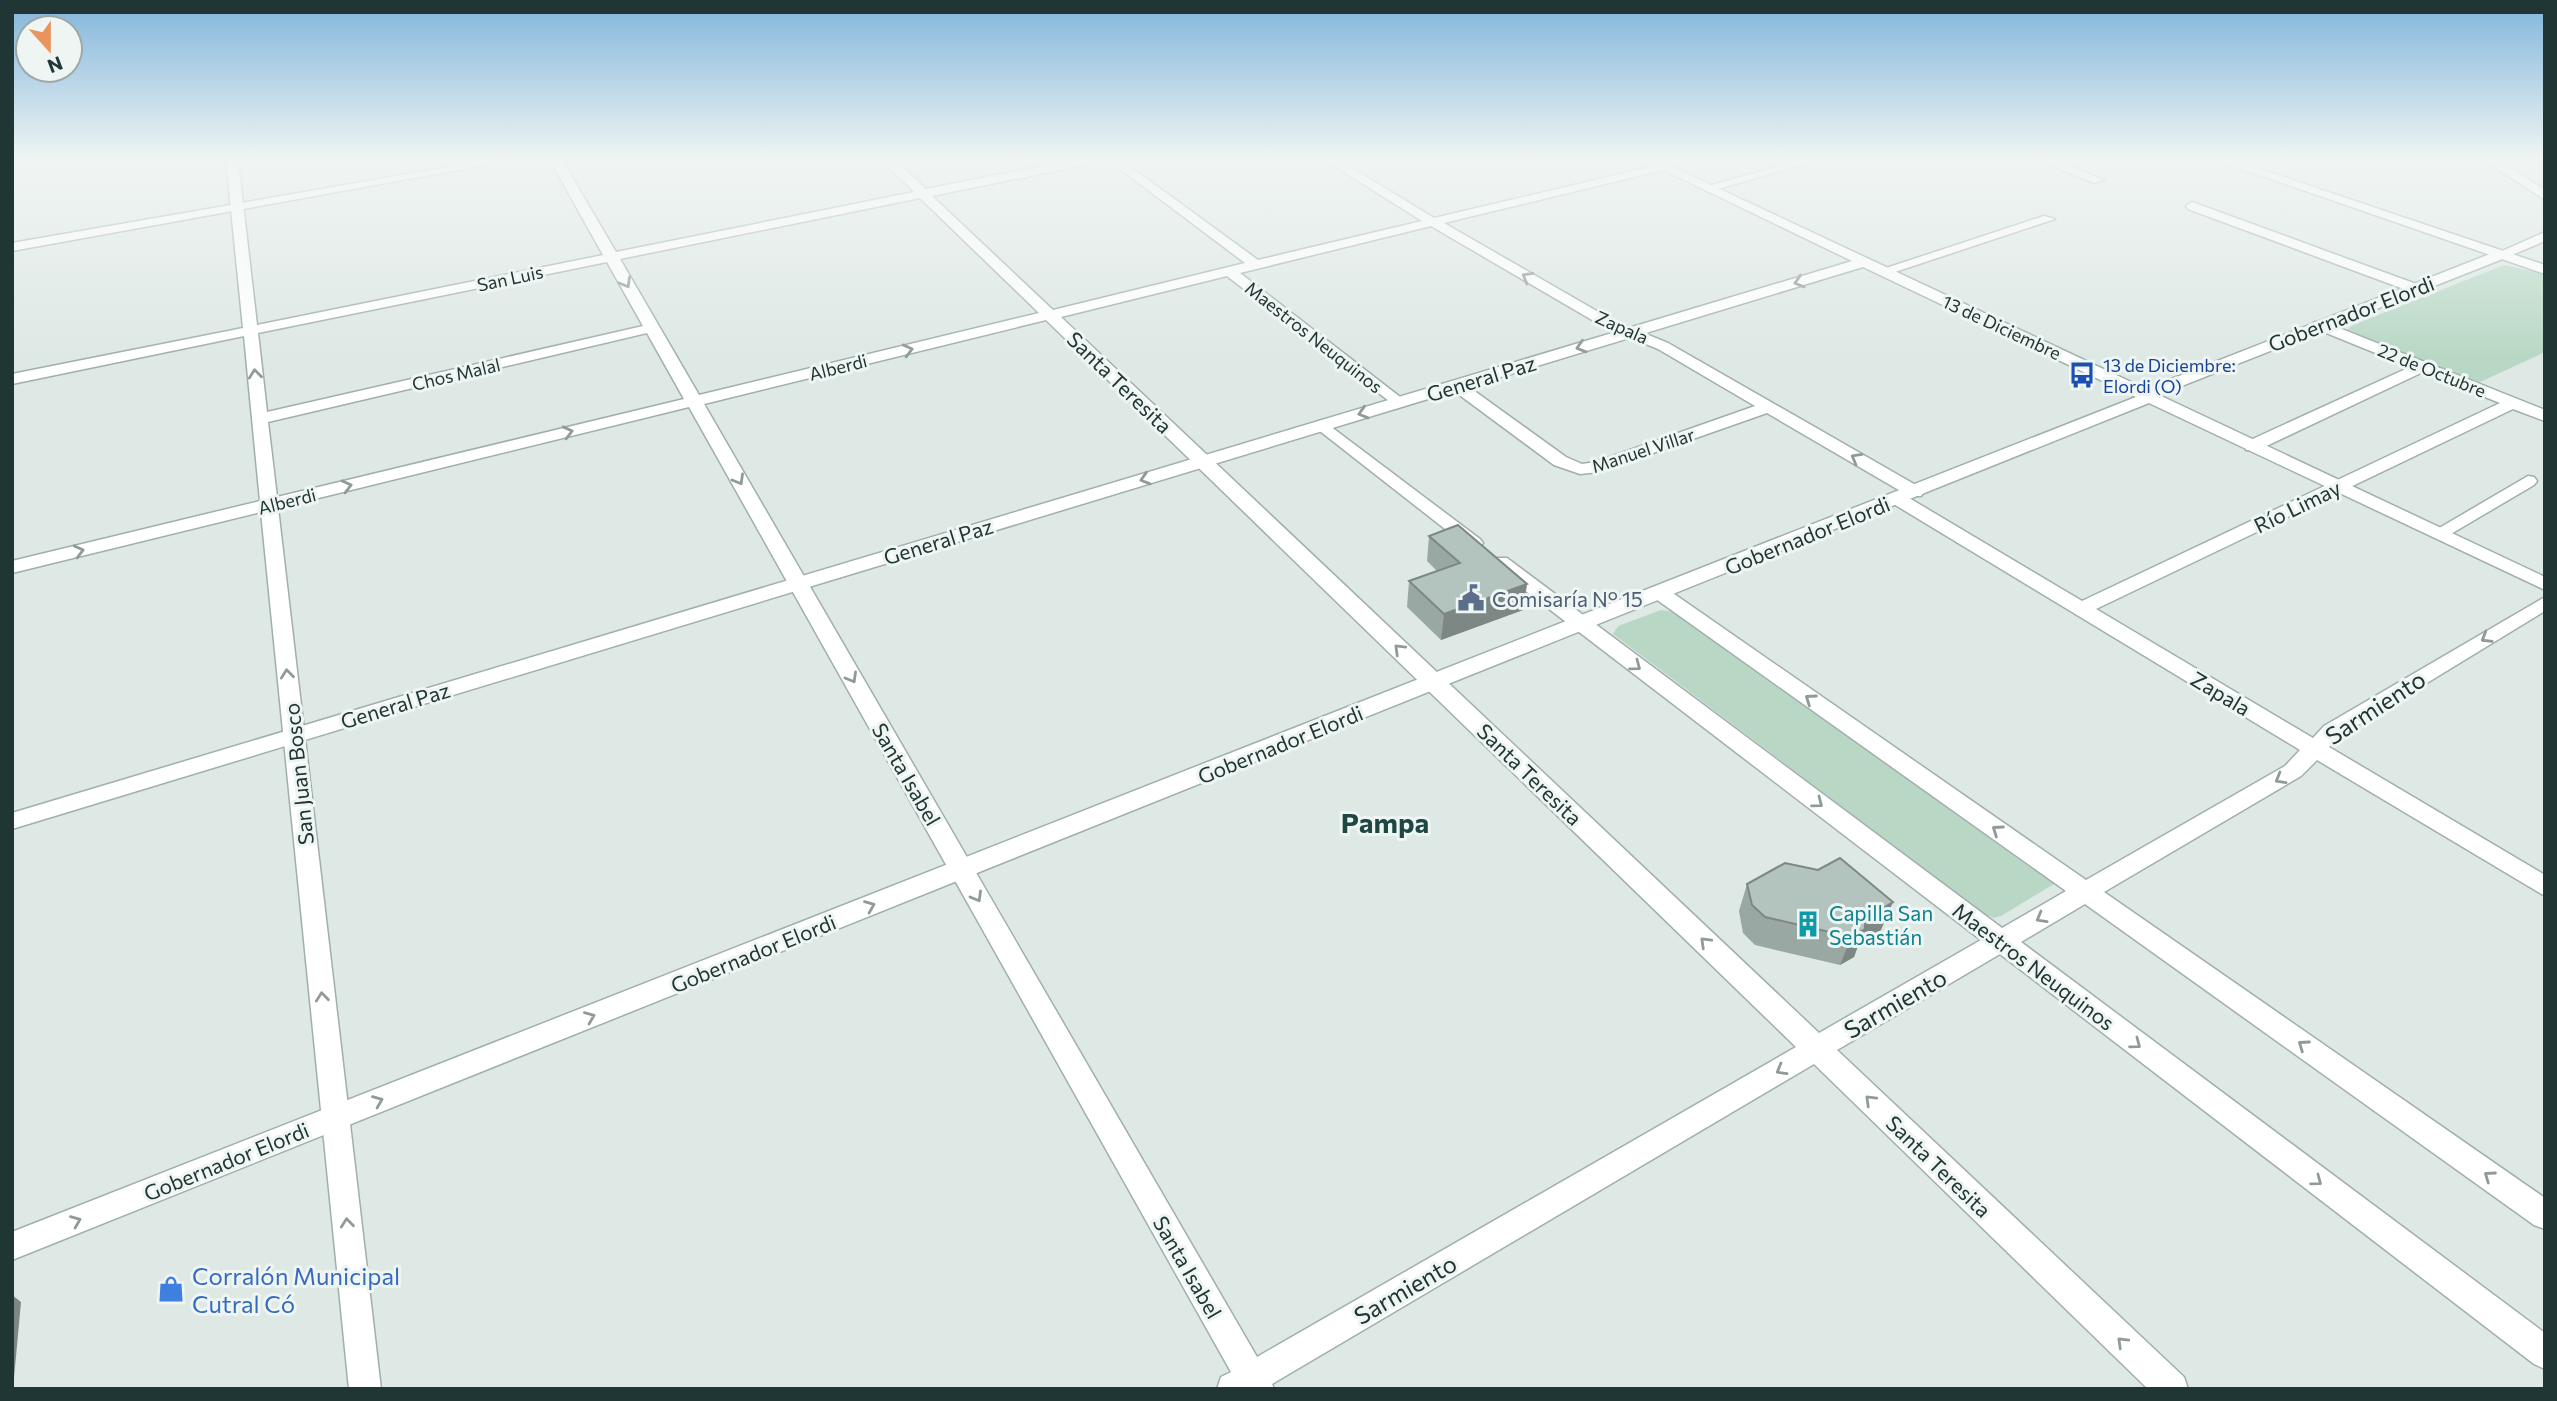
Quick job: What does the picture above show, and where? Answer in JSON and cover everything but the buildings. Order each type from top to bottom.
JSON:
[{"type":"street","points":[[12,247],[134,225]]},
{"type":"street","name":"San Juan Bosco","points":[[239,225],[365,1389]]},
{"type":"street","name":"Santa Isabel","points":[[594,225],[962,870],[1247,1385]]},
{"type":"street","name":"San Luis","points":[[12,379],[768,225]]},
{"type":"street","name":"Santa Teresita","points":[[956,225],[2172,1389]]},
{"type":"street","name":"Maestros Neuquinos","points":[[1202,225],[1256,265]]},
{"type":"street","name":"Alberdi","points":[[12,567],[1419,225]]},
{"type":"street","name":"Zapala","points":[[1439,225],[1604,321],[1659,343],[1768,407],[2081,609],[2545,887]]},
{"type":"street","name":"13 de Diciembre","points":[[1787,225],[2545,584]]},
{"type":"street","points":[[1884,271],[2029,225]]},
{"type":"street","points":[[2247,225],[2414,288]]},
{"type":"street","points":[[2413,225],[2545,270]]},
{"type":"street","name":"Gobernador Elordi","points":[[12,1246],[1907,496],[2135,405],[2160,387],[2545,236]]},
{"type":"street","name":"General Paz","points":[[12,821],[1864,262]]},
{"type":"street","name":"Maestros Neuquinos","points":[[1230,272],[1398,402]]},
{"type":"street","name":"22 de Octubre","points":[[2319,326],[2545,416]]},
{"type":"street","name":"Chos Malal","points":[[260,419],[652,328]]},
{"type":"street","points":[[2252,446],[2422,367]]},
{"type":"street","name":"Manuel Villar","points":[[1456,385],[1560,461],[1580,469],[1599,467],[1768,407]]},
{"type":"street","name":"Río Limay","points":[[2081,609],[2513,403]]},
{"type":"street","name":"Maestros Neuquinos","points":[[1322,425],[2545,1353]]},
{"type":"street","points":[[2438,534],[2528,481]]},
{"type":"street","points":[[1660,593],[2545,1215]]},
{"type":"street","name":"Sarmiento","points":[[1247,1385],[2293,771],[2332,731],[2545,603]]},
{"type":"green space","points":[[2504,265],[2545,274],[2545,352],[2478,383],[2347,330],[2353,325]]},
{"type":"green space","points":[[1661,610],[1675,612],[2054,884],[2001,916],[1994,918],[1984,914],[1613,634],[1618,626]]},
{"type":"place","name":"13 de Diciembre: Elordi (O)","points":[[2082,375]]},
{"type":"place","name":"Comisaría N° 15","points":[[1471,598]]},
{"type":"place","name":"Capilla San Sebastián","points":[[1808,924]]},
{"type":"place","name":"Corralón Municipal Cutral Có","points":[[171,1289]]},
{"type":"district","name":"Pampa","points":[[1385,822]]}]
